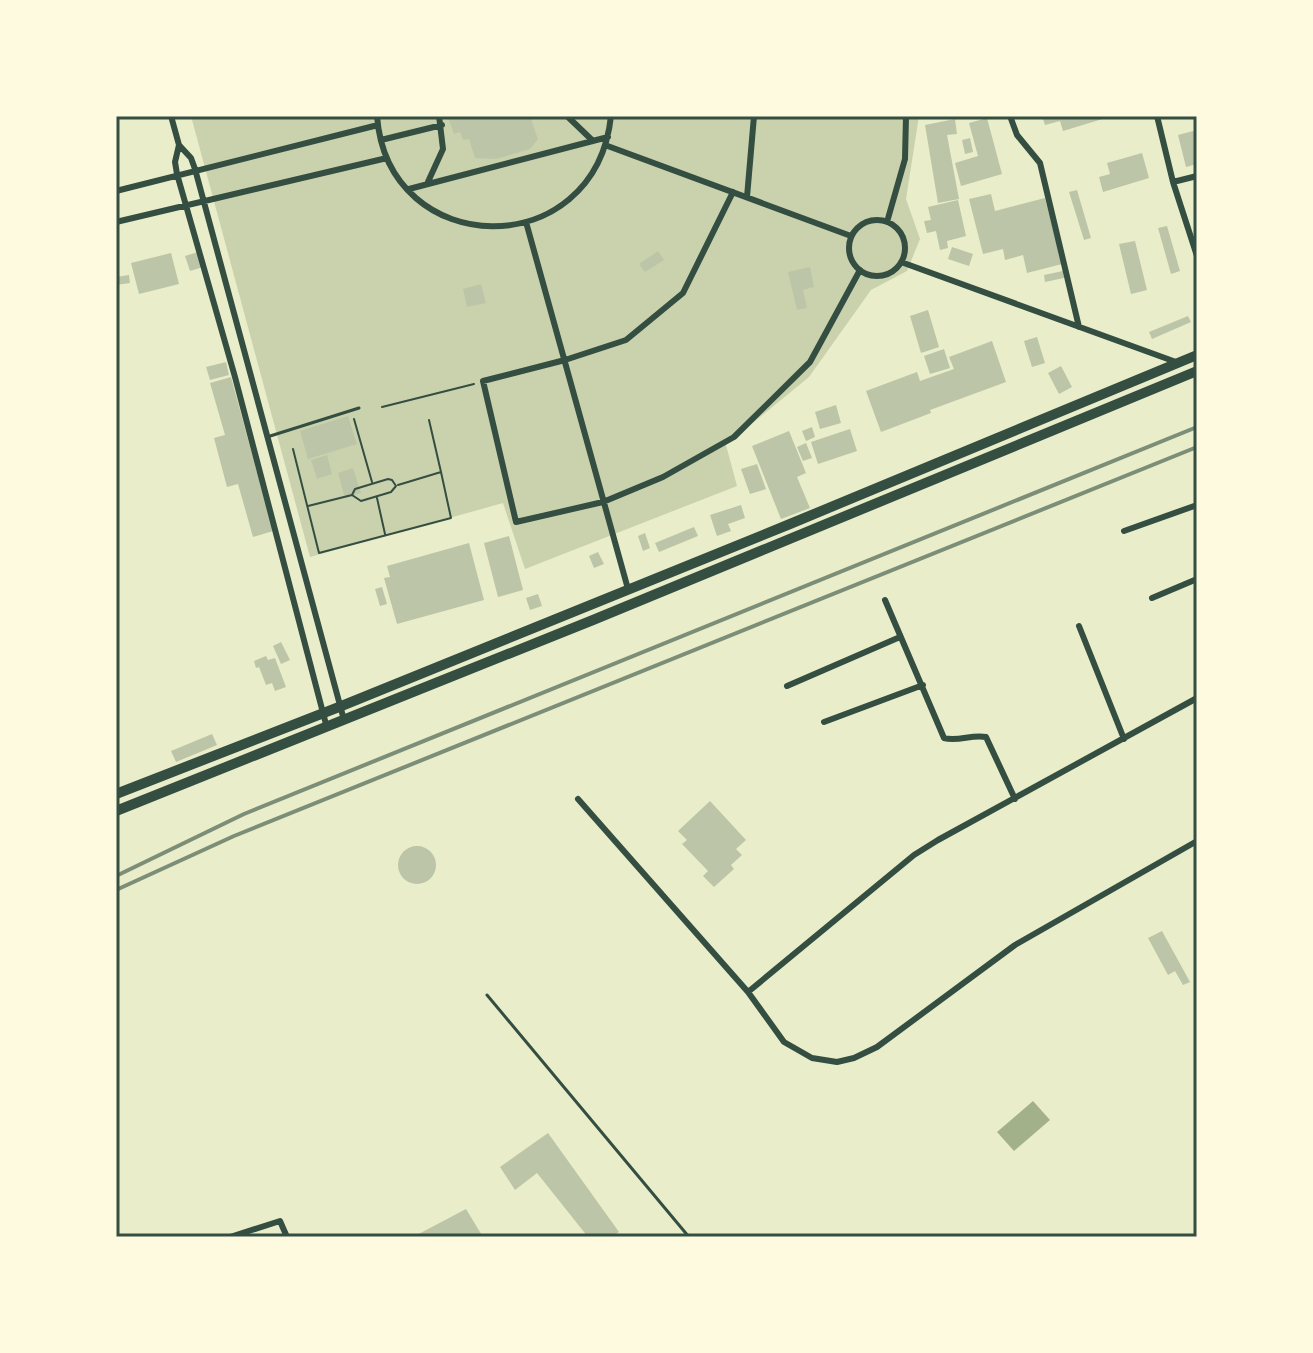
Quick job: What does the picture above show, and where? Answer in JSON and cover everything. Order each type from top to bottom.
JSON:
[{"type":"main road","points":[[116,794],[339,707],[1197,355]]},
{"type":"main road","points":[[116,811],[1080,422],[1197,371]]},
{"type":"street","points":[[171,116],[179,145],[191,158],[195,169],[344,721]]},
{"type":"street","points":[[377,116],[387,158],[417,199],[457,222],[490,227],[526,222],[562,206],[579,192],[596,169],[608,137],[611,116]]},
{"type":"street","points":[[427,184],[443,149],[439,116]]},
{"type":"street","points":[[567,116],[593,141]]},
{"type":"street","points":[[747,197],[754,116]]},
{"type":"street","points":[[887,222],[905,159],[906,116]]},
{"type":"street","points":[[1010,116],[1017,135],[1040,163],[1079,327]]},
{"type":"street","points":[[1157,116],[1173,182],[1197,256]]},
{"type":"street","points":[[116,191],[378,125]]},
{"type":"street","points":[[381,140],[442,125]]},
{"type":"street","points":[[409,189],[608,137]]},
{"type":"street","points":[[179,145],[175,162],[177,174],[327,728]]},
{"type":"street","points":[[605,145],[851,236]]},
{"type":"street","points":[[116,222],[387,158]]},
{"type":"street","points":[[1173,182],[1197,176]]},
{"type":"street","points":[[733,192],[683,293],[626,340],[565,360],[483,381],[516,522],[603,502],[663,477],[734,437],[810,362],[860,270]]},
{"type":"street","points":[[526,222],[628,589]]},
{"type":"street","points":[[865,222],[887,222],[896,227],[904,240],[905,251],[901,262],[891,272],[879,276],[860,270],[849,255],[851,236],[865,222]]},
{"type":"street","points":[[901,262],[1180,364]]},
{"type":"street","points":[[1124,531],[1197,505]]},
{"type":"street","points":[[1152,598],[1197,579]]},
{"type":"street","points":[[885,600],[944,738],[986,737],[1015,799]]},
{"type":"street","points":[[1079,626],[1124,739]]},
{"type":"street","points":[[787,686],[900,637]]},
{"type":"street","points":[[824,722],[923,685]]},
{"type":"street","points":[[748,992],[914,855],[1197,698]]},
{"type":"street","points":[[578,799],[748,992],[784,1042],[812,1058],[837,1062],[877,1047],[1015,945],[1197,841]]},
{"type":"street","points":[[230,1237],[280,1221],[287,1237]]},
{"type":"lane","points":[[267,437],[359,408]]},
{"type":"lane","points":[[487,995],[689,1237]]},
{"type":"path","points":[[382,407],[483,381]]},
{"type":"path","points":[[352,410],[372,484]]},
{"type":"path","points":[[293,449],[319,553],[451,518],[429,420]]},
{"type":"path","points":[[307,506],[352,495],[361,501],[441,472]]},
{"type":"path","points":[[352,495],[355,489],[388,479],[396,486]]},
{"type":"path","points":[[377,496],[385,535]]},
{"type":"shaded area","points":[[191,116],[919,116],[906,199],[920,239],[907,271],[871,290],[809,377],[726,445],[737,486],[525,569],[503,503],[310,557]]},
{"type":"shaded area","points":[[1033,1101],[1050,1120],[1014,1151],[997,1132]]},
{"type":"building","points":[[537,116],[531,119],[538,139],[530,149],[496,159],[475,158],[469,139],[463,140],[460,132],[454,134],[448,117]]},
{"type":"building","points":[[1042,116],[1109,117],[1063,131],[1060,121],[1045,125]]},
{"type":"building","points":[[987,118],[1002,174],[961,186],[955,163],[978,156],[969,123]]},
{"type":"building","points":[[955,119],[957,134],[947,135],[959,199],[938,203],[925,125]]},
{"type":"building","points":[[1197,130],[1197,164],[1186,167],[1178,135]]},
{"type":"building","points":[[970,138],[973,152],[965,154],[962,140]]},
{"type":"building","points":[[1142,153],[1149,178],[1103,192],[1099,177],[1110,174],[1107,163]]},
{"type":"building","points":[[1077,190],[1091,238],[1084,240],[1069,192]]},
{"type":"building","points":[[991,194],[995,211],[1045,198],[1062,264],[1027,273],[1023,255],[1005,260],[1003,249],[983,254],[969,199]]},
{"type":"building","points":[[958,200],[966,236],[947,241],[948,248],[940,250],[936,231],[927,233],[924,221],[931,220],[928,207]]},
{"type":"building","points":[[1167,226],[1180,271],[1171,274],[1158,228]]},
{"type":"building","points":[[1135,241],[1147,290],[1131,294],[1119,244]]},
{"type":"building","points":[[952,247],[973,254],[969,266],[948,259]]},
{"type":"building","points":[[658,251],[664,260],[645,272],[639,264]]},
{"type":"building","points":[[198,252],[203,267],[190,271],[185,256]]},
{"type":"building","points":[[171,253],[179,284],[139,294],[131,263]]},
{"type":"building","points":[[810,267],[814,287],[803,290],[807,308],[797,310],[788,272]]},
{"type":"building","points":[[1063,271],[1064,278],[1045,282],[1044,275]]},
{"type":"building","points":[[129,275],[130,283],[116,285],[116,277]]},
{"type":"building","points":[[481,284],[486,303],[467,307],[463,289]]},
{"type":"building","points":[[928,310],[939,347],[921,353],[910,316]]},
{"type":"building","points":[[1188,316],[1191,322],[1152,339],[1149,332]]},
{"type":"building","points":[[1037,337],[1045,363],[1032,367],[1024,341]]},
{"type":"building","points":[[992,341],[1006,382],[881,432],[866,391],[917,372],[920,381],[954,369],[949,357]]},
{"type":"building","points":[[944,349],[950,368],[930,374],[924,356]]},
{"type":"building","points":[[226,362],[229,375],[210,380],[206,367]]},
{"type":"building","points":[[1061,366],[1072,387],[1059,394],[1048,373]]},
{"type":"building","points":[[231,377],[273,531],[253,537],[238,484],[227,487],[214,438],[225,435],[210,383]]},
{"type":"building","points":[[836,405],[841,423],[820,429],[815,412]]},
{"type":"building","points":[[348,416],[357,444],[308,459],[300,431]]},
{"type":"building","points":[[812,427],[815,437],[806,441],[802,431]]},
{"type":"building","points":[[850,429],[857,451],[818,464],[811,442]]},
{"type":"building","points":[[789,431],[806,473],[797,477],[810,508],[781,519],[752,446]]},
{"type":"building","points":[[806,443],[812,458],[803,461],[797,447]]},
{"type":"building","points":[[327,455],[332,474],[317,479],[311,460]]},
{"type":"building","points":[[757,464],[766,489],[750,494],[741,469]]},
{"type":"building","points":[[353,468],[361,493],[345,498],[338,473]]},
{"type":"building","points":[[741,505],[745,518],[728,524],[731,531],[717,536],[710,515]]},
{"type":"building","points":[[694,527],[698,536],[659,552],[655,543]]},
{"type":"building","points":[[645,533],[650,548],[643,551],[638,536]]},
{"type":"building","points":[[509,536],[523,590],[498,597],[484,543]]},
{"type":"building","points":[[469,543],[484,600],[397,624],[384,578],[390,577],[387,566]]},
{"type":"building","points":[[598,552],[604,564],[594,568],[589,556]]},
{"type":"building","points":[[382,587],[387,604],[380,606],[375,589]]},
{"type":"building","points":[[538,594],[542,606],[530,610],[526,598]]},
{"type":"building","points":[[281,642],[290,660],[281,664],[273,646]]},
{"type":"building","points":[[266,656],[268,660],[275,658],[286,687],[275,691],[272,683],[266,685],[254,661]]},
{"type":"building","points":[[212,734],[217,745],[176,762],[171,751]]},
{"type":"building","points":[[710,801],[746,840],[736,849],[742,855],[731,865],[734,869],[714,887],[703,876],[708,871],[682,844],[687,840],[678,831]]},
{"type":"building","points":[[417,846],[430,852],[436,865],[430,878],[417,884],[404,878],[398,865],[404,852]]},
{"type":"building","points":[[1162,931],[1190,982],[1183,985],[1175,971],[1168,975],[1148,938]]},
{"type":"building","points":[[548,1133],[619,1232],[611,1237],[588,1237],[537,1173],[515,1190],[500,1167]]},
{"type":"building","points":[[466,1209],[483,1237],[413,1237]]},
{"type":"railway","points":[[116,876],[244,814],[1197,427]]},
{"type":"railway","points":[[116,890],[234,836],[1197,447]]}]
